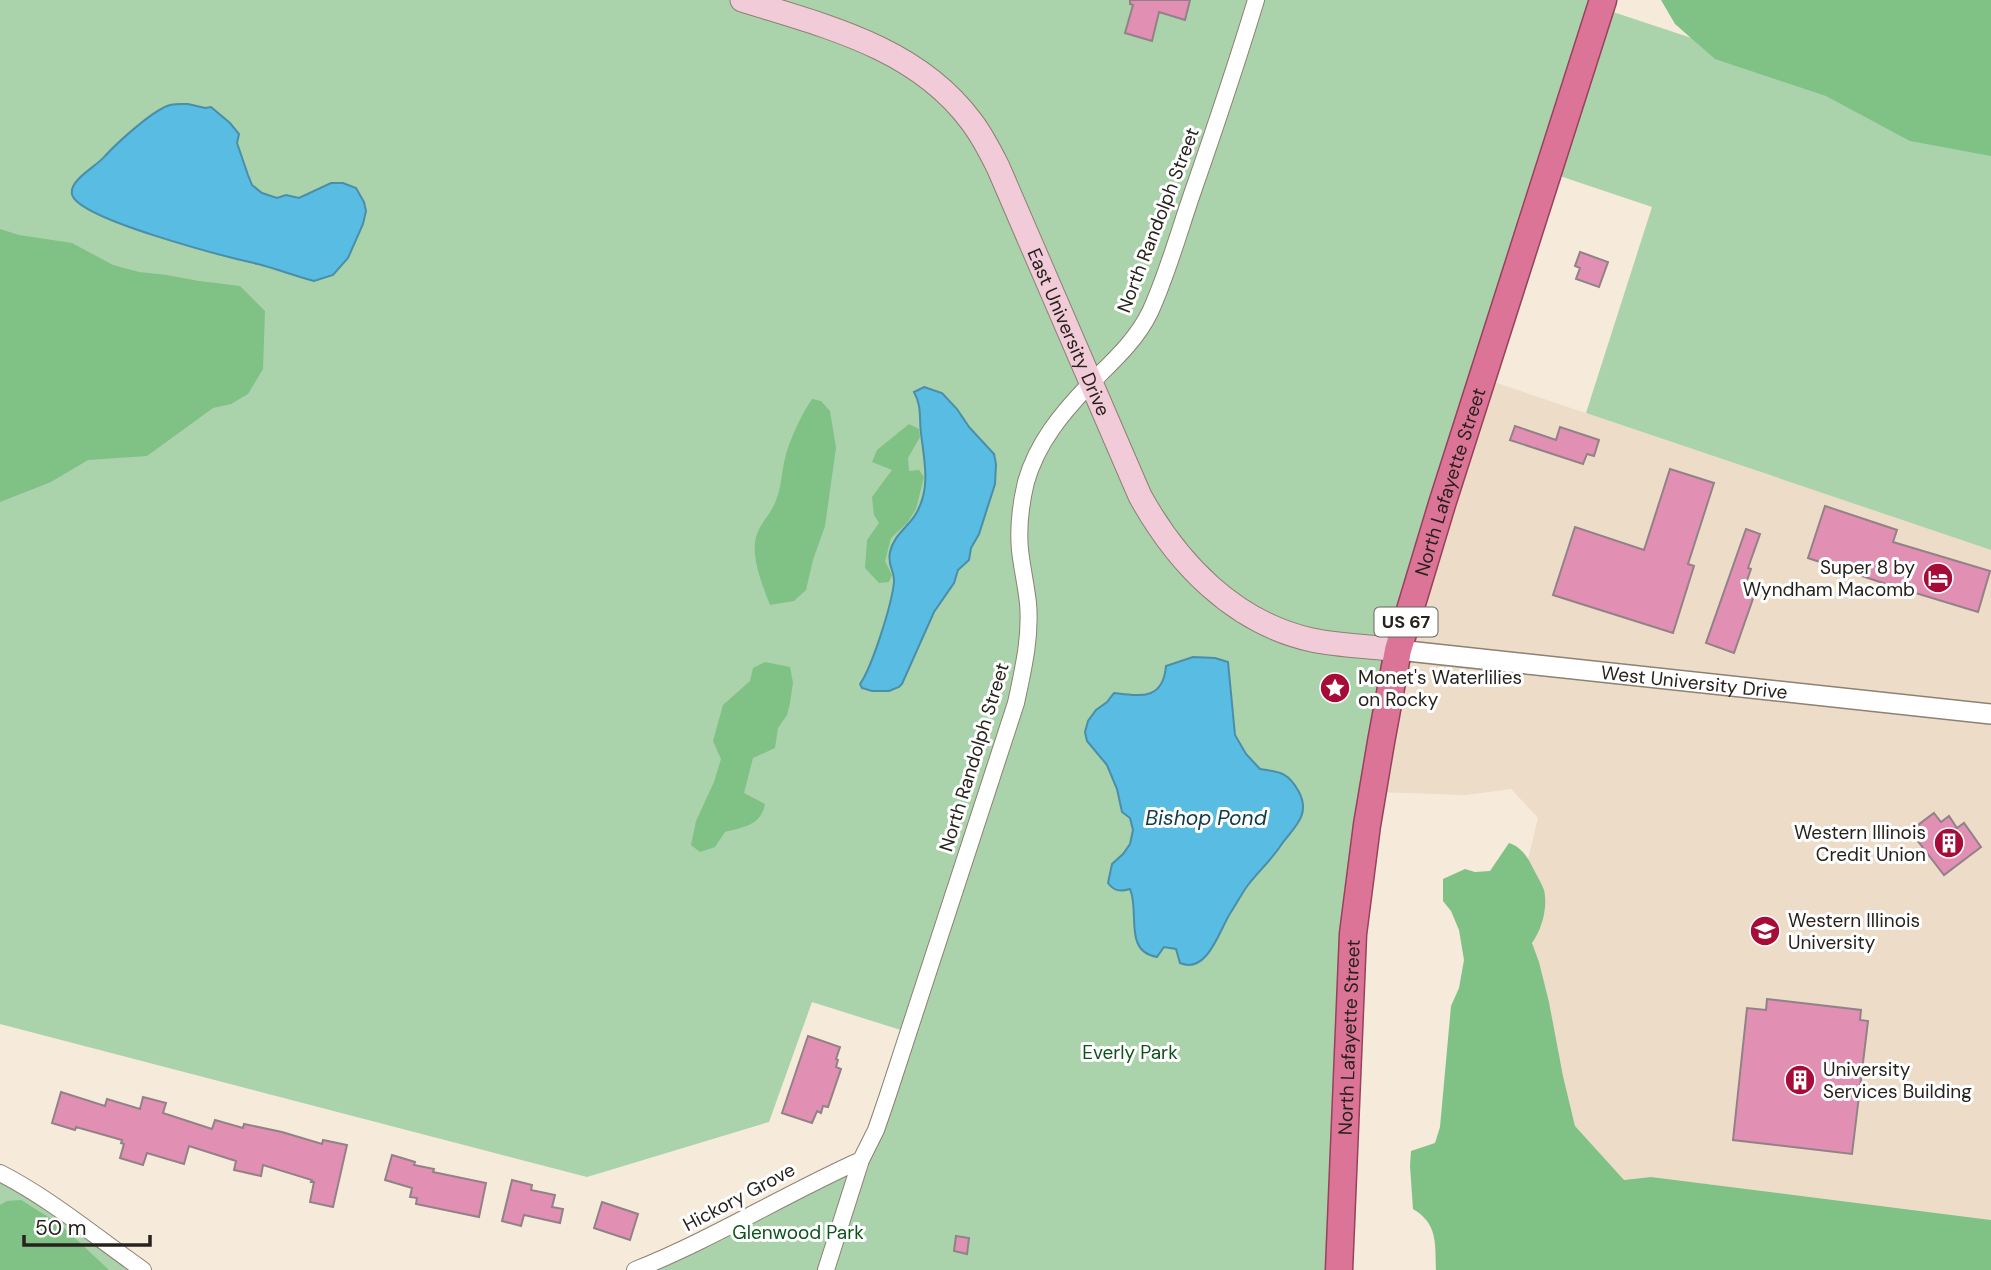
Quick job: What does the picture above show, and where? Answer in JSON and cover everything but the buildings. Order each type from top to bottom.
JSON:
[{"type":"highway","name":"North Lafayette Street","points":[[1339,1270],[1353,934],[1372,797],[1398,650],[1603,0]]},
{"type":"main road","name":"East University Drive","points":[[742,0],[847,33],[877,46],[924,75],[972,121],[998,167],[1140,496],[1175,550],[1212,589],[1249,615],[1282,631],[1313,640],[1398,650]]},
{"type":"street","name":"North Randolph Street","points":[[826,1270],[861,1160],[876,1130],[887,1098],[1016,703],[1025,664],[1028,624],[1020,548],[1021,515],[1032,465],[1049,432],[1122,353],[1149,312],[1169,263],[1227,94],[1256,0]]},
{"type":"street","name":"West University Drive","points":[[1398,650],[1991,714]]},
{"type":"street","name":"Hickory Grove","points":[[635,1270],[675,1254],[861,1160]]},
{"type":"street","points":[[0,1173],[32,1191],[143,1270]]},
{"type":"shaded area","name":"Western Illinois University","points":[[1482,378],[1991,550],[1991,1220],[1651,1177],[1624,1180],[1575,1126],[1563,1076],[1549,1002],[1532,943],[1537,936],[1528,859],[1538,818],[1511,789],[1466,795],[1373,792]]},
{"type":"green space","points":[[0,0],[1603,0],[1601,8],[1991,137],[1991,550],[1586,413],[1652,207],[1548,172],[1381,742],[1338,1270],[635,1270],[861,1160],[907,1032],[812,1002],[769,1122],[587,1177],[0,1024]]},
{"type":"green space","points":[[1661,0],[1991,0],[1991,156],[1910,141],[1826,96],[1715,59],[1675,24]]},
{"type":"green space","points":[[0,229],[19,235],[72,243],[113,265],[139,272],[240,286],[265,311],[263,369],[248,394],[231,404],[213,408],[147,456],[88,460],[51,482],[0,502]]},
{"type":"green space","points":[[812,399],[821,401],[830,411],[836,448],[825,526],[806,590],[794,601],[770,605],[757,566],[756,537],[772,510],[789,447],[799,421]]},
{"type":"green space","points":[[909,424],[919,429],[920,437],[908,458],[909,471],[919,470],[924,477],[916,509],[907,523],[891,538],[885,561],[892,575],[889,582],[879,583],[865,568],[867,540],[879,523],[874,515],[872,497],[892,470],[872,462],[877,450]]},
{"type":"green space","points":[[765,662],[790,667],[793,683],[787,715],[778,728],[775,748],[753,758],[744,793],[765,804],[763,811],[756,821],[725,832],[715,847],[700,852],[691,845],[696,821],[714,782],[721,759],[713,741],[723,705],[750,681],[753,668]]},
{"type":"green space","points":[[1509,843],[1524,854],[1544,890],[1543,918],[1532,943],[1549,1002],[1575,1126],[1624,1180],[1651,1177],[1991,1220],[1991,1270],[1436,1270],[1434,1235],[1427,1221],[1413,1209],[1410,1166],[1411,1151],[1435,1143],[1440,1127],[1451,1006],[1459,988],[1464,960],[1459,930],[1451,911],[1443,901],[1443,879],[1465,869],[1475,872],[1490,871]]},
{"type":"green space","points":[[0,1173],[143,1270],[0,1270]]},
{"type":"green space","points":[[21,1200],[61,1225],[109,1270],[0,1270],[0,1205],[7,1201]]},
{"type":"water","points":[[169,105],[211,107],[230,123],[239,134],[237,143],[252,185],[262,193],[277,198],[286,195],[299,198],[331,183],[343,183],[356,188],[366,211],[363,224],[348,258],[333,275],[314,281],[188,246],[125,226],[80,204],[72,194],[79,178],[152,115]]},
{"type":"water","points":[[924,387],[942,393],[994,454],[995,484],[969,560],[958,570],[954,583],[934,612],[902,684],[889,691],[872,691],[862,688],[860,684],[876,650],[886,619],[894,578],[890,552],[895,540],[917,512],[924,492],[920,412],[914,392]]},
{"type":"water","name":"Bishop Pond","points":[[1193,657],[1215,658],[1228,662],[1235,735],[1246,754],[1260,769],[1278,772],[1291,780],[1299,792],[1303,809],[1294,829],[1244,891],[1212,948],[1206,956],[1190,965],[1180,963],[1176,949],[1164,947],[1157,957],[1146,954],[1136,939],[1130,889],[1118,890],[1108,883],[1112,864],[1130,844],[1133,830],[1130,818],[1122,812],[1117,789],[1107,765],[1087,741],[1085,732],[1088,721],[1096,710],[1114,693],[1149,694],[1160,685],[1166,666]]},
{"type":"place","name":"Super 8 by Wyndham Macomb","points":[[1938,578]]},
{"type":"place","name":"Monet's Waterlilies on Rocky","points":[[1335,688]]},
{"type":"place","name":"Western Illinois Credit Union","points":[[1949,843]]},
{"type":"place","name":"Western Illinois University","points":[[1765,931]]},
{"type":"place","name":"University Services Building","points":[[1800,1080]]},
{"type":"park label","name":"Everly Park","points":[[1130,1052]]},
{"type":"park label","name":"Glenwood Park","points":[[798,1232]]}]
